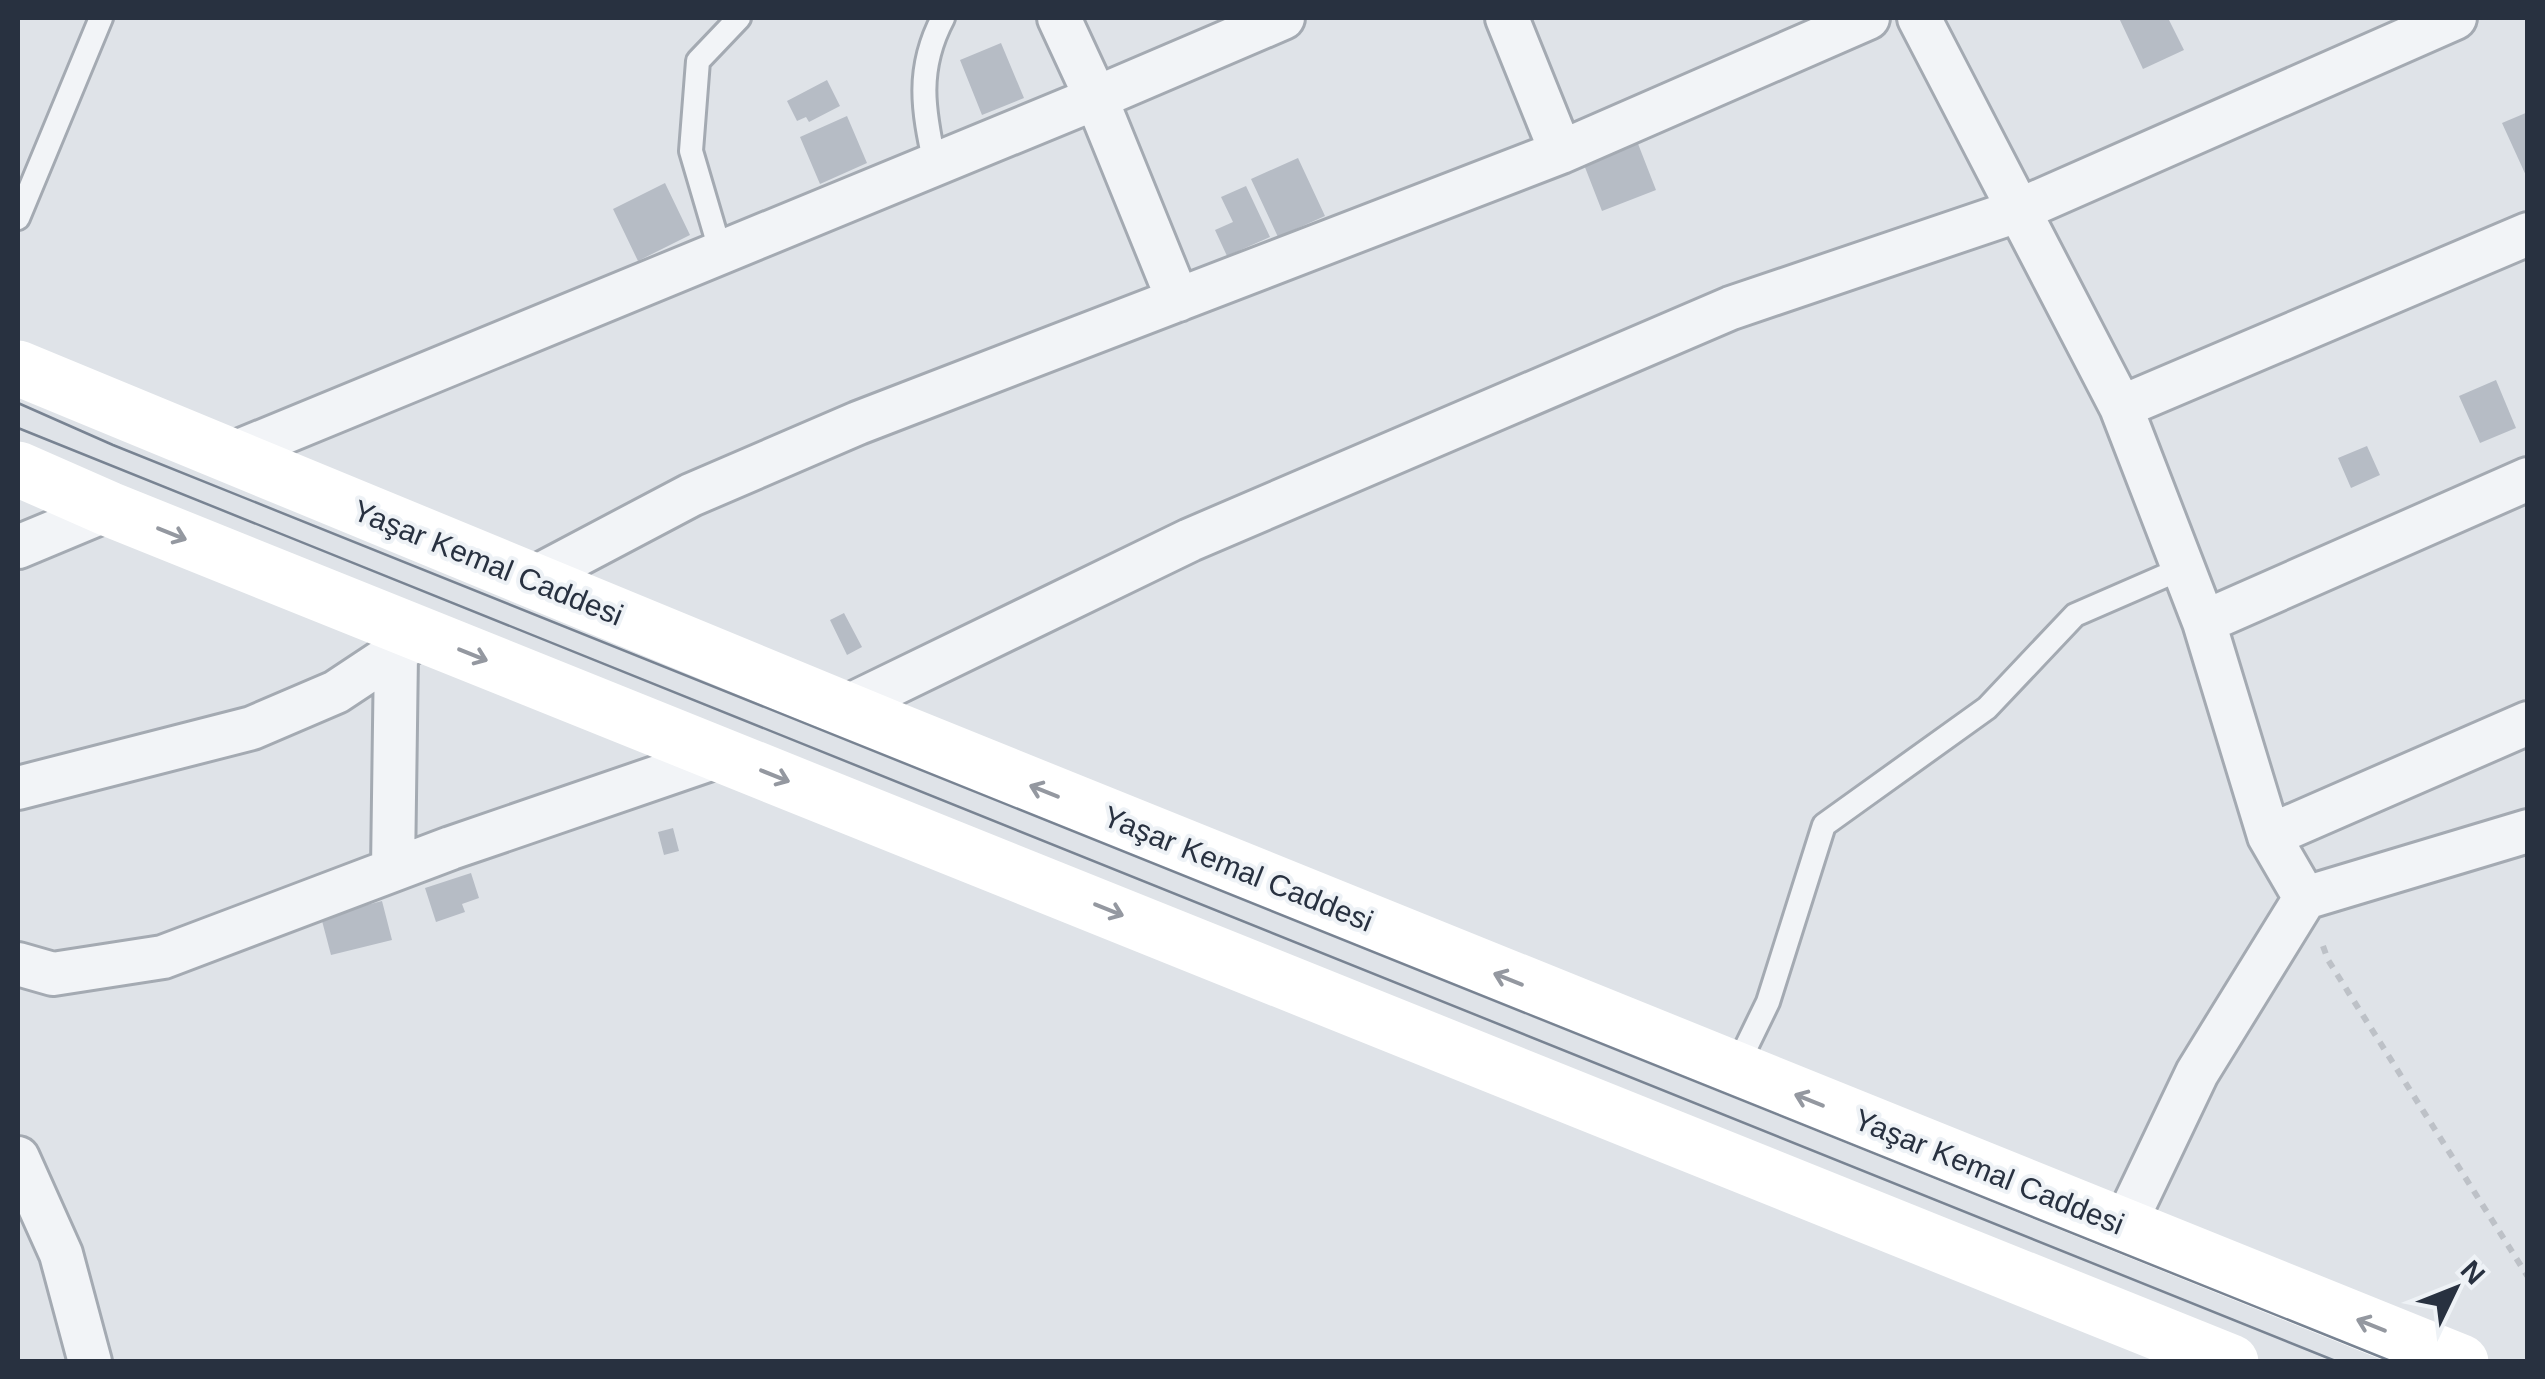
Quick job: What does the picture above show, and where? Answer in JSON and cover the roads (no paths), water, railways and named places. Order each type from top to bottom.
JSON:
[{"type":"main road","name":"Yaşar Kemal Caddesi","points":[[18,368],[842,708],[2461,1362]]},
{"type":"main road","points":[[18,469],[409,644],[722,755],[2231,1362]]},
{"type":"street","points":[[1059,18],[1178,300]]},
{"type":"street","points":[[227,456],[1283,18]]},
{"type":"street","points":[[1508,18],[1560,152]]},
{"type":"street","points":[[530,580],[691,495],[858,423],[1560,152],[1868,18]]},
{"type":"street","points":[[1919,18],[2121,406],[2204,622],[2269,836],[2305,898]]},
{"type":"street","points":[[842,708],[1190,540],[1732,308],[2017,210],[2455,18]]},
{"type":"street","points":[[2121,406],[2528,234]]},
{"type":"street","points":[[2204,622],[2528,479]]},
{"type":"street","points":[[18,547],[109,509]]},
{"type":"street","points":[[18,788],[252,728],[336,692],[409,644]]},
{"type":"street","points":[[393,869],[409,644]]},
{"type":"street","points":[[2269,836],[2528,723]]},
{"type":"street","points":[[18,964],[53,974],[163,957],[393,869],[722,755]]},
{"type":"street","points":[[2124,1226],[2197,1073],[2305,898],[2528,831]]},
{"type":"street","points":[[18,1158],[61,1254],[90,1362]]},
{"type":"lane","points":[[18,218],[101,18]]},
{"type":"lane","points":[[721,252],[691,151],[698,61],[739,18]]},
{"type":"lane","points":[[936,164],[922,105],[929,44],[944,18]]},
{"type":"lane","points":[[1735,1070],[1768,1002],[1824,825],[1988,708],[2075,615],[2184,568]]},
{"type":"tram line","points":[[18,403],[113,445],[2393,1362]]},
{"type":"tram line","points":[[18,428],[2338,1362]]}]
